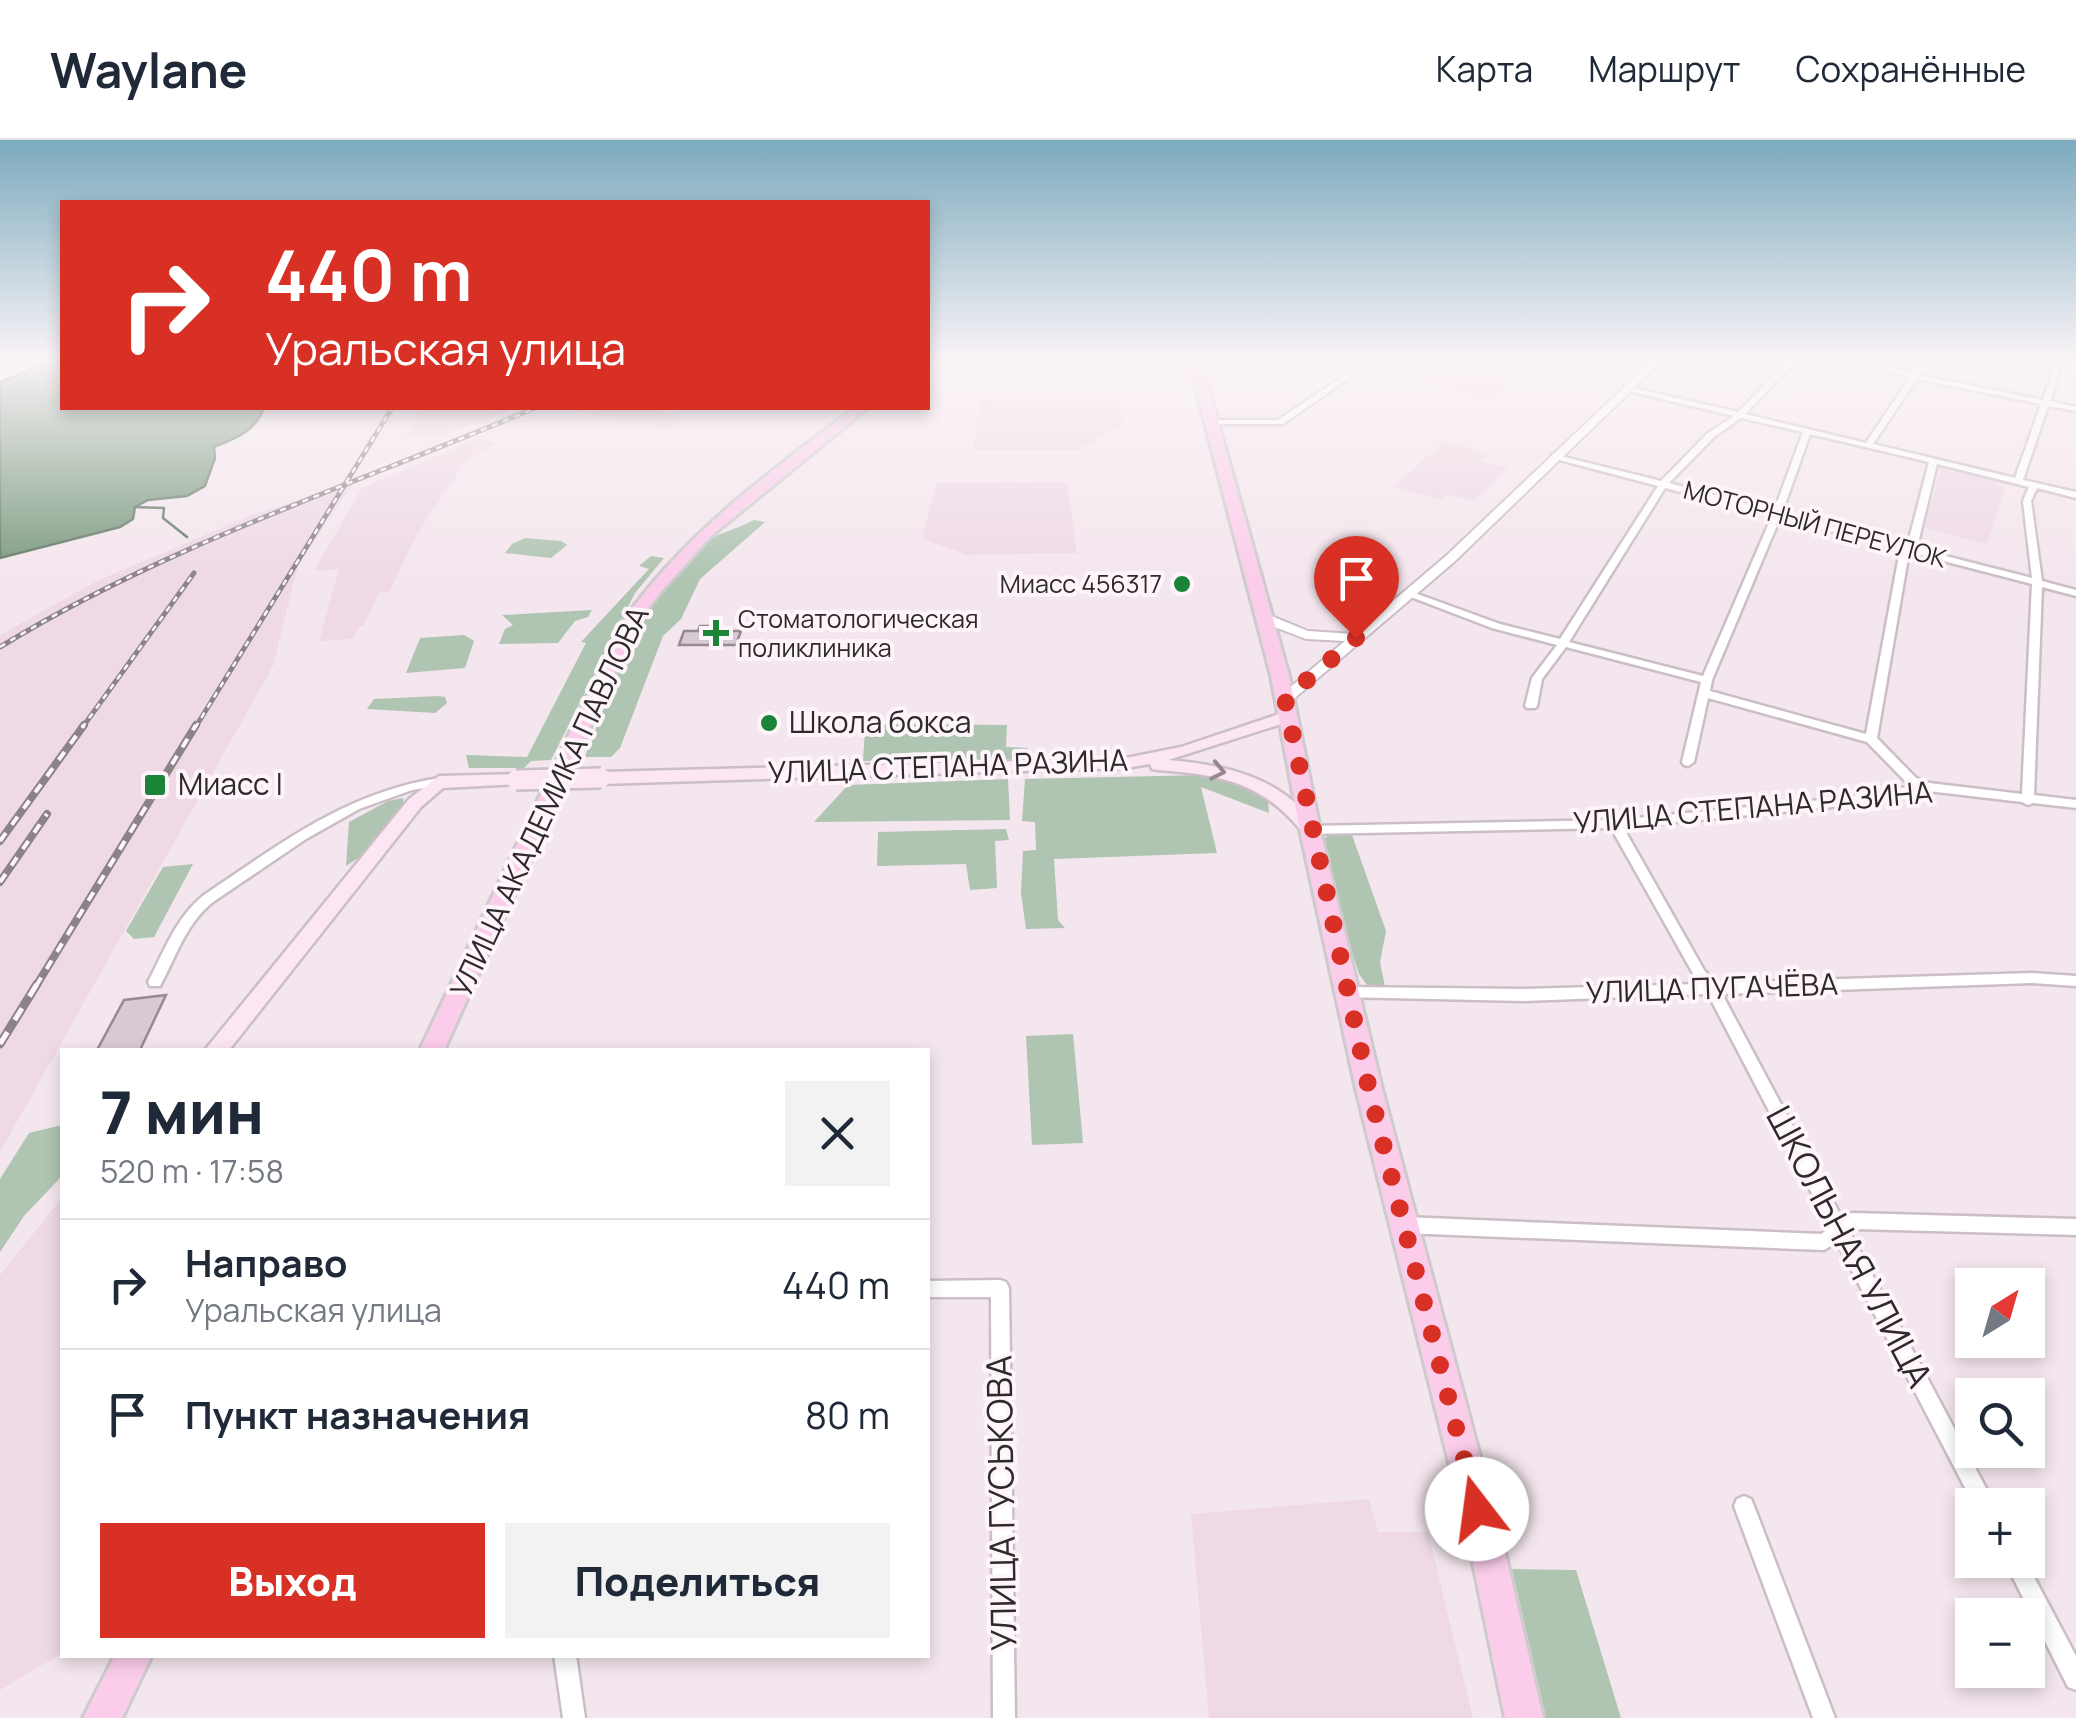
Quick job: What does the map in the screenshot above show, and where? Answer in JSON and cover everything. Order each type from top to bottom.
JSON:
[{"type":"main road","name":"УЛИЦА АКАДЕМИКА ПАВЛОВА","points":[[433,1048],[630,624],[648,594],[676,558],[832,432]]},
{"type":"main road","points":[[1215,432],[1286,708],[1347,992],[1485,1540],[1524,1718]]},
{"type":"main road","name":"УЛИЦА СТЕПАНА РАЗИНА","points":[[440,782],[1126,763],[1184,752],[1286,708]]},
{"type":"main road","points":[[1126,763],[1211,768],[1243,777],[1276,792],[1295,807],[1310,830]]},
{"type":"main road","points":[[218,1048],[416,803],[440,782]]},
{"type":"main road","points":[[102,1718],[132,1658]]},
{"type":"street","points":[[1286,708],[1356,638],[1450,558],[1581,432]]},
{"type":"street","points":[[1531,706],[1538,678],[1662,484],[1715,432]]},
{"type":"street","points":[[1688,762],[1707,680],[1777,514],[1807,432]]},
{"type":"street","points":[[1810,432],[2076,496]]},
{"type":"street","points":[[1868,446],[1878,432]]},
{"type":"street","points":[[2018,482],[2036,432]]},
{"type":"street","name":"МОТОРНЫЙ ПЕРЕУЛОК","points":[[1555,456],[2076,593]]},
{"type":"street","points":[[1922,552],[1914,539],[1933,462]]},
{"type":"street","points":[[1998,477],[2027,500]]},
{"type":"street","points":[[2028,800],[2037,581],[2027,500],[2034,486]]},
{"type":"street","points":[[1870,739],[1904,547]]},
{"type":"street","points":[[1408,594],[1562,644],[1707,680]]},
{"type":"street","points":[[1264,618],[1306,635],[1356,638]]},
{"type":"street","points":[[1703,693],[1870,739],[1912,781],[1928,787]]},
{"type":"street","points":[[155,982],[193,911],[244,875],[294,840],[357,808],[408,787],[440,782]]},
{"type":"street","name":"УЛИЦА СТЕПАНА РАЗИНА","points":[[1310,830],[1615,824],[1842,802],[1928,787],[2076,804]]},
{"type":"street","name":"ШКОЛЬНАЯ УЛИЦА","points":[[1615,824],[1699,974],[1714,990],[1976,1488]]},
{"type":"street","name":"УЛИЦА ПУГАЧЁВА","points":[[1347,992],[1524,995],[2032,978],[2076,981]]},
{"type":"street","points":[[1403,1225],[1824,1242],[1852,1221],[2076,1227]]},
{"type":"street","name":"УЛИЦА ГУСЬКОВА","points":[[930,1289],[1000,1288],[1004,1718]]},
{"type":"street","points":[[1744,1506],[1824,1718]]},
{"type":"street","points":[[2023,1578],[2076,1680]]},
{"type":"street","points":[[565,1658],[574,1718]]},
{"type":"shaded area","points":[[0,432],[245,432],[214,447],[215,458],[205,486],[187,496],[148,500],[135,507],[133,519],[120,527],[0,558]]},
{"type":"shaded area","points":[[409,432],[451,432],[437,437],[405,438]]},
{"type":"shaded area","points":[[976,432],[1109,432],[1078,450],[974,450]]},
{"type":"shaded area","points":[[479,438],[495,443],[466,461],[417,534],[389,592],[379,593],[363,626],[352,639],[319,641],[339,569],[314,571],[362,488]]},
{"type":"shaded area","points":[[1444,442],[1489,454],[1482,461],[1508,468],[1474,501],[1448,494],[1440,500],[1394,486]]},
{"type":"shaded area","points":[[1941,468],[1997,479],[1997,485],[2006,488],[1987,544],[1924,528]]},
{"type":"shaded area","points":[[1067,482],[1077,553],[967,555],[922,539],[936,483]]},
{"type":"shaded area","points":[[353,484],[298,565],[273,666],[0,1152],[0,635],[97,581],[256,513]]},
{"type":"shaded area","points":[[754,520],[765,522],[700,579],[681,619],[663,636],[620,748],[611,757],[585,757],[632,642],[663,589],[705,543]]},
{"type":"shaded area","points":[[525,538],[567,545],[551,558],[505,553]]},
{"type":"shaded area","points":[[651,556],[664,558],[635,593],[551,760],[531,761],[524,768],[469,768],[466,755],[527,757],[586,643],[581,642],[649,569],[639,566]]},
{"type":"shaded area","points":[[592,610],[588,617],[575,621],[558,643],[499,644],[505,629],[513,625],[502,615]]},
{"type":"shaded area","points":[[464,635],[474,641],[465,668],[406,673],[420,638]]},
{"type":"shaded area","points":[[445,697],[447,703],[435,713],[367,709],[374,699]]},
{"type":"shaded area","points":[[879,724],[1007,725],[1006,747],[1028,748],[1028,759],[863,761],[865,731]]},
{"type":"shaded area","points":[[1204,775],[1239,785],[1268,801],[1269,813],[1201,787],[1217,853],[1054,859],[1058,920],[1065,928],[1026,929],[1021,893],[1023,851],[1036,850],[1035,822],[1022,821],[1025,779]]},
{"type":"shaded area","points":[[1008,779],[1010,820],[814,822],[848,785]]},
{"type":"shaded area","points":[[403,798],[404,805],[369,851],[346,866],[349,822],[388,801]]},
{"type":"shaded area","points":[[1006,829],[1009,840],[995,841],[997,888],[970,890],[966,864],[877,866],[878,832]]},
{"type":"shaded area","points":[[1352,835],[1386,931],[1380,962],[1385,987],[1367,985],[1359,974],[1319,846],[1327,836]]},
{"type":"shaded area","points":[[193,864],[154,937],[134,939],[126,931],[163,867]]},
{"type":"shaded area","points":[[1073,1034],[1083,1143],[1032,1145],[1026,1036]]},
{"type":"shaded area","points":[[60,1125],[60,1178],[24,1216],[0,1252],[0,1179],[29,1133]]},
{"type":"shaded area","points":[[60,1200],[60,1654],[0,1690],[0,1275]]},
{"type":"shaded area","points":[[1369,1499],[1378,1532],[1428,1532],[1473,1718],[1209,1718],[1191,1514]]},
{"type":"shaded area","points":[[1512,1569],[1576,1570],[1621,1718],[1546,1718]]},
{"type":"building","name":"Стоматологическая поликлиника","points":[[700,626],[718,626],[716,631],[741,631],[736,645],[679,645],[684,631],[698,631]]},
{"type":"building","points":[[166,995],[141,1048],[98,1048],[124,1000]]},
{"type":"waterway","points":[[134,507],[164,508],[163,518],[187,537]]},
{"type":"railway","points":[[345,485],[377,432]]},
{"type":"railway","points":[[345,485],[477,432]]},
{"type":"railway","points":[[0,647],[129,577],[345,485]]},
{"type":"railway","points":[[195,728],[345,485]]},
{"type":"railway","points":[[82,728],[194,573]]},
{"type":"railway","points":[[0,841],[84,725]]},
{"type":"railway","points":[[36,986],[196,725]]},
{"type":"railway","points":[[0,882],[47,814]]},
{"type":"railway","points":[[0,1044],[37,984]]},
{"type":"place","name":"Миасс 456317","points":[[1182,584]]},
{"type":"place","name":"Стоматологическая поликлиника","points":[[716,633]]},
{"type":"place","name":"Школа бокса","points":[[769,723]]},
{"type":"place","name":"Миасс I","points":[[155,785]]},
{"type":"route","points":[[1356,638],[1285,699],[1310,830],[1369,1089],[1477,1509]]}]
